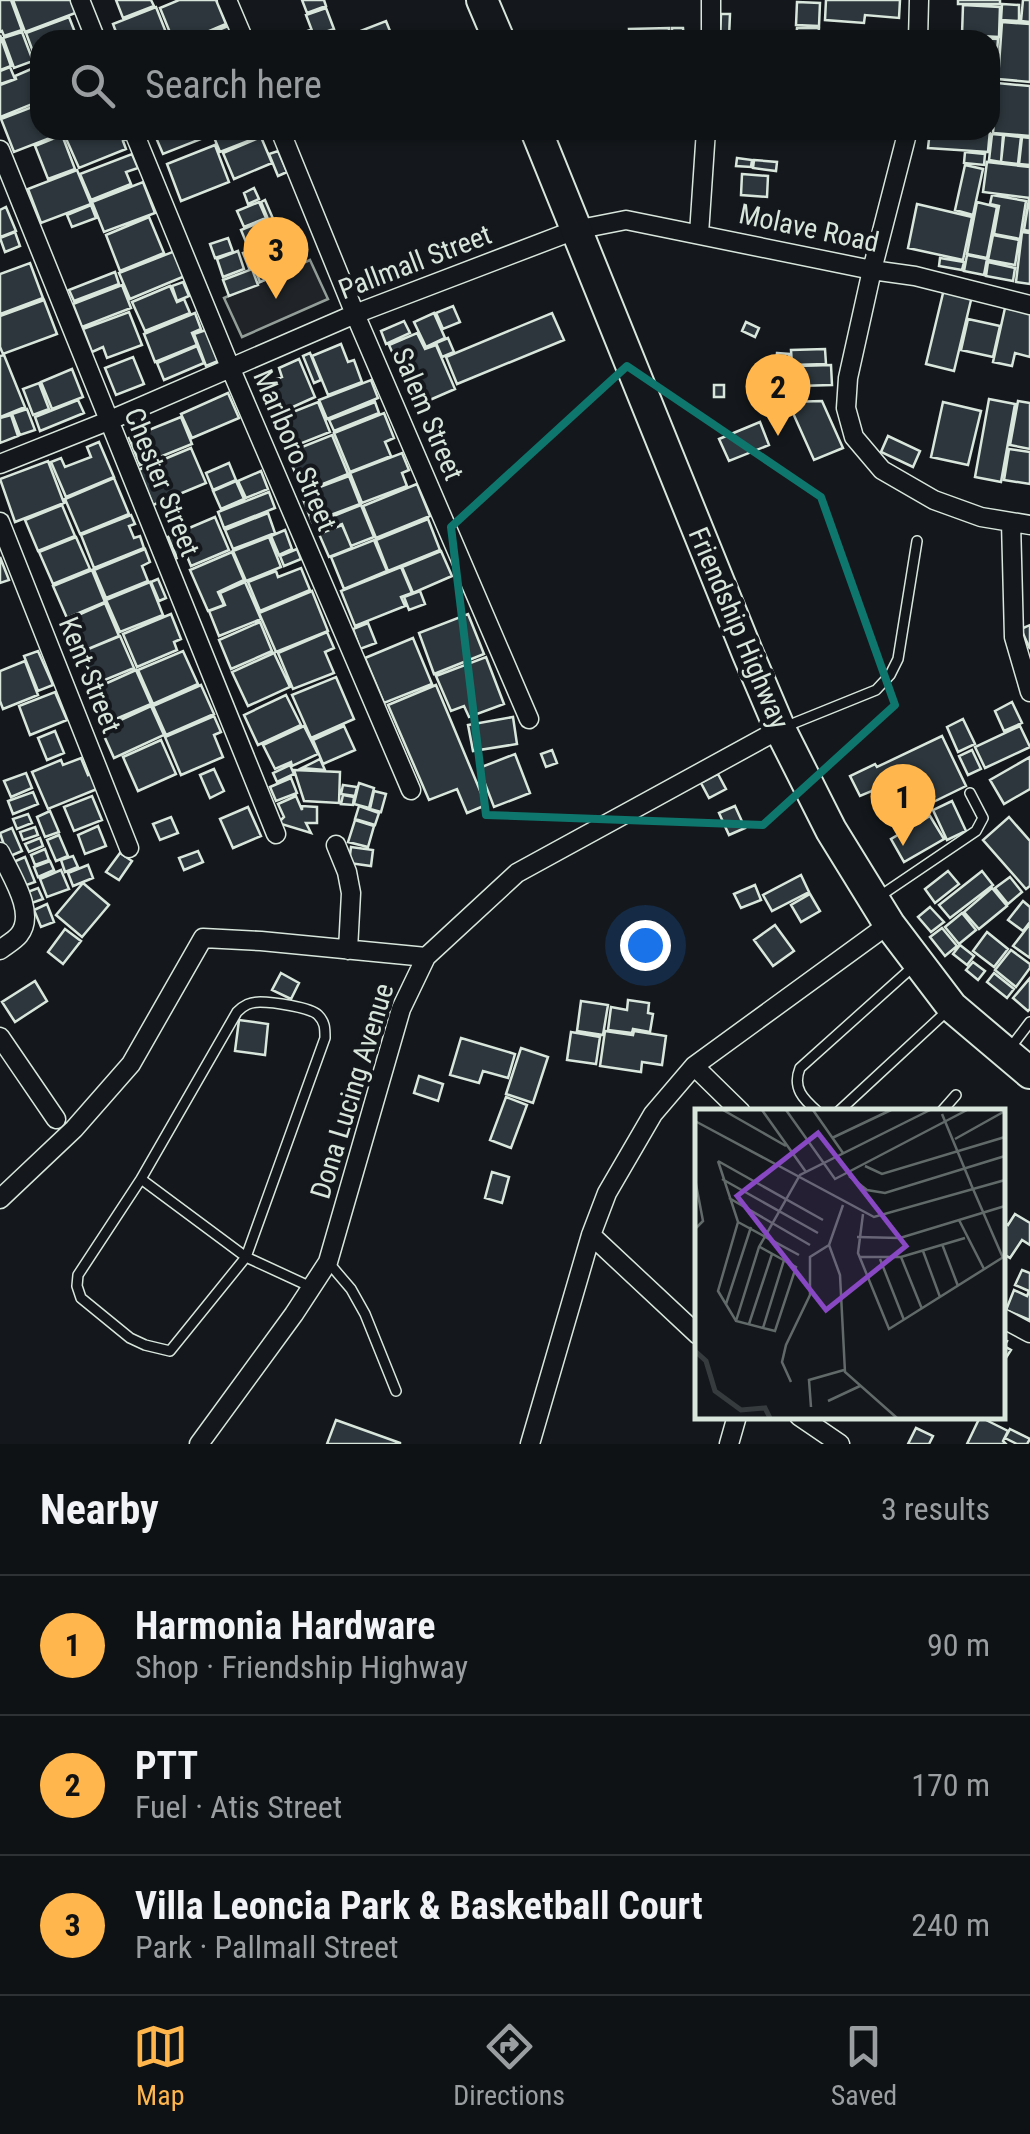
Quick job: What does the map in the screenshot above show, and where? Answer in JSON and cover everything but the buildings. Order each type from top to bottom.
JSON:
[{"type":"main road","points":[[482,0],[495,30]]},
{"type":"main road","name":"Friendship Highway","points":[[540,140],[780,729],[831,830],[881,912],[952,1007],[1018,1063]]},
{"type":"street","points":[[80,0],[92,30]]},
{"type":"street","points":[[228,0],[240,30]]},
{"type":"street","points":[[711,0],[711,30]]},
{"type":"street","points":[[918,30],[919,0]]},
{"type":"street","name":"Marlboro Street","points":[[137,140],[411,790]]},
{"type":"street","name":"Salem Street","points":[[284,140],[529,719]]},
{"type":"street","points":[[699,234],[705,140]]},
{"type":"street","points":[[905,140],[848,378],[846,408],[854,437],[882,470],[934,500],[982,516],[1020,523],[1014,637],[1030,692]]},
{"type":"street","name":"Chester Street","points":[[0,150],[276,834]]},
{"type":"street","name":"Molave Road","points":[[575,230],[626,220],[914,276],[1030,305]]},
{"type":"street","name":"Pallmall Street","points":[[0,464],[355,314],[575,230]]},
{"type":"street","name":"Kent Street","points":[[0,522],[129,848]]},
{"type":"street","name":"Dona Lucing Avenue","points":[[199,1444],[328,1262],[401,1009],[426,956],[517,873],[780,729]]},
{"type":"street","points":[[336,844],[351,893],[348,950]]},
{"type":"street","points":[[0,852],[24,906],[26,924],[0,950]]},
{"type":"street","points":[[530,1444],[591,1235],[607,1193],[653,1114],[694,1066],[881,912]]},
{"type":"street","points":[[0,1199],[74,1129],[131,1064],[203,938],[426,956]]},
{"type":"street","points":[[0,1037],[56,1119]]},
{"type":"street","points":[[694,1066],[739,1109]]},
{"type":"street","points":[[591,1235],[695,1333]]},
{"type":"street","points":[[1005,1320],[1030,1333]]},
{"type":"street","points":[[728,1444],[736,1419]]},
{"type":"street","points":[[802,1419],[840,1444]]},
{"type":"lane","points":[[780,729],[876,690],[890,676],[898,659],[917,541]]},
{"type":"lane","points":[[881,912],[976,830],[982,818],[970,793]]},
{"type":"lane","points":[[815,1109],[797,1087],[800,1068],[918,962]]},
{"type":"lane","points":[[258,1002],[310,1010],[320,1017],[326,1027],[325,1038],[246,1257],[170,1351],[130,1338],[80,1298],[78,1276],[141,1179],[245,1004],[258,1002]]},
{"type":"lane","points":[[841,1109],[952,1007]]},
{"type":"lane","points":[[1018,1063],[1030,1022]]},
{"type":"lane","points":[[943,1109],[956,1095]]},
{"type":"lane","points":[[141,1179],[246,1257],[312,1287]]},
{"type":"lane","points":[[328,1262],[351,1289],[365,1314],[396,1391]]},
{"type":"highlighted area","points":[[627,366],[821,497],[895,705],[763,825],[486,815],[451,527]]},
{"type":"shaded area","points":[[310,260],[328,299],[242,337],[224,298]]},
{"type":"place","name":"Villa Leoncia Park & Basketball Court","points":[[276,299]]},
{"type":"place","name":"PTT","points":[[778,436]]},
{"type":"place","name":"Harmonia Hardware","points":[[903,846]]}]
